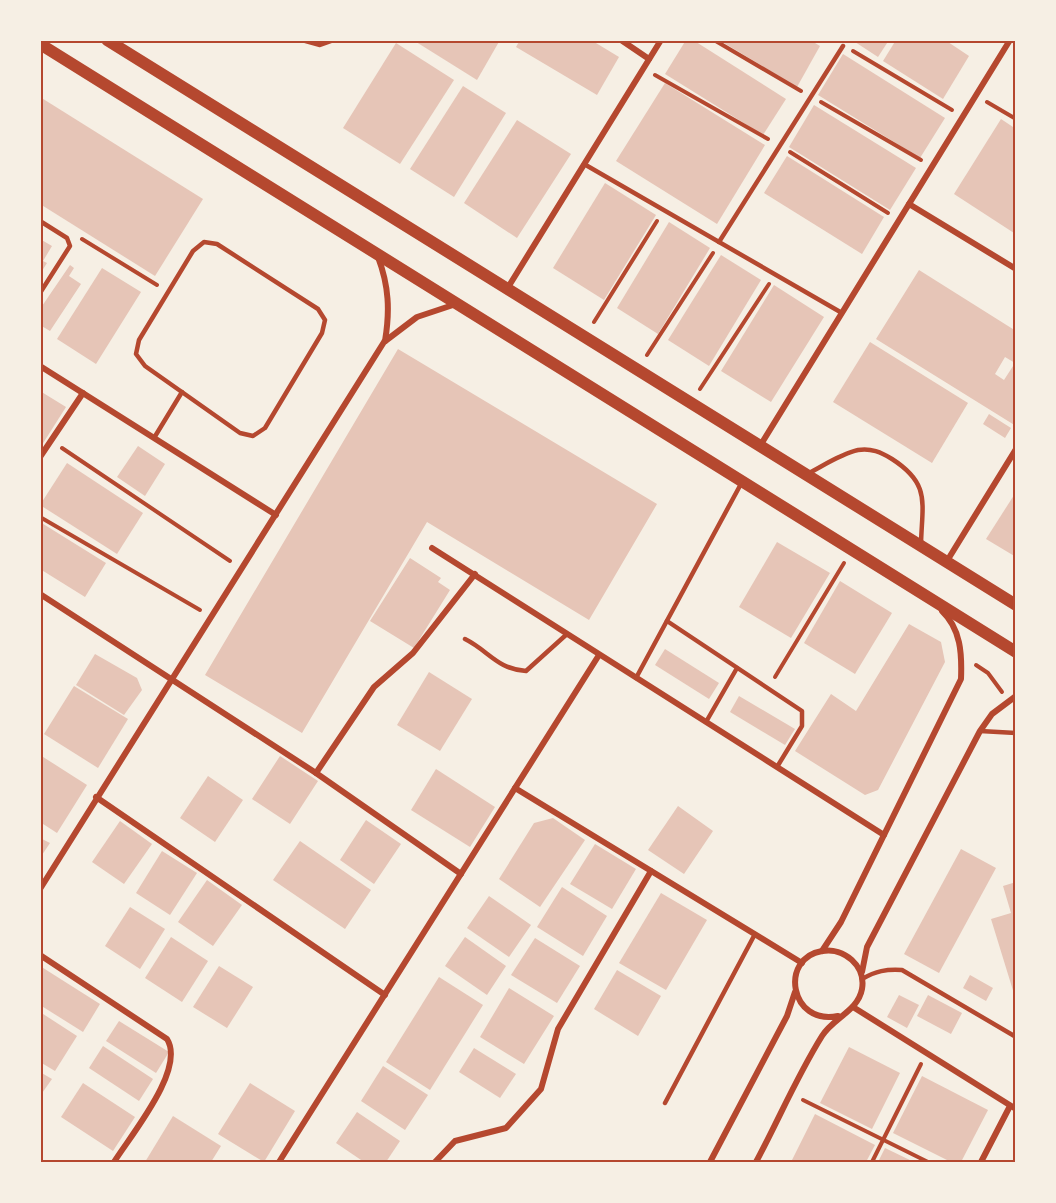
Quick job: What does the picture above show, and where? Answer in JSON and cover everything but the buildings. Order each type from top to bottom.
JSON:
[{"type":"main road","points":[[111,42],[1016,605]]},
{"type":"main road","points":[[40,44],[1016,652]]},
{"type":"street","points":[[621,40],[649,58]]},
{"type":"street","points":[[507,290],[661,40]]},
{"type":"street","points":[[760,447],[1010,40]]},
{"type":"street","points":[[909,204],[1016,269]]},
{"type":"street","points":[[40,889],[384,342],[389,319],[389,296],[376,253]]},
{"type":"street","points":[[384,342],[417,317],[456,303]]},
{"type":"street","points":[[40,366],[276,515]]},
{"type":"street","points":[[40,457],[83,393]]},
{"type":"street","points":[[947,562],[1016,449]]},
{"type":"street","points":[[432,548],[884,835]]},
{"type":"street","points":[[316,773],[375,687],[413,653],[475,574]]},
{"type":"street","points":[[40,594],[316,773],[461,874]]},
{"type":"street","points":[[822,951],[841,922],[953,700],[961,679],[962,657],[958,635],[947,615],[931,600]]},
{"type":"street","points":[[279,1162],[599,655]]},
{"type":"street","points":[[795,991],[804,1008],[829,1018],[838,1016],[853,1007],[862,989],[867,947],[980,731],[992,714],[1016,696]]},
{"type":"street","points":[[515,788],[802,963]]},
{"type":"street","points":[[96,797],[385,995]]},
{"type":"street","points":[[435,1162],[455,1142],[506,1128],[541,1089],[558,1029],[651,871]]},
{"type":"street","points":[[710,1162],[787,1016],[802,963],[814,953],[822,951],[843,953],[852,960],[862,979]]},
{"type":"street","points":[[40,955],[166,1039],[172,1048],[171,1064],[165,1081],[114,1162]]},
{"type":"street","points":[[853,1007],[1013,1107],[981,1162]]},
{"type":"street","points":[[756,1162],[821,1037],[838,1016]]},
{"type":"lane","points":[[302,40],[320,45],[334,40]]},
{"type":"lane","points":[[720,242],[843,46]]},
{"type":"lane","points":[[585,164],[665,208],[842,313]]},
{"type":"lane","points":[[40,221],[67,238],[70,246],[40,293]]},
{"type":"lane","points":[[211,242],[318,309],[325,320],[322,333],[260,433],[254,436],[240,433],[145,366],[136,354],[138,340],[168,292],[198,245],[211,242]]},
{"type":"lane","points":[[154,438],[182,392]]},
{"type":"lane","points":[[805,475],[857,450],[882,453],[908,470],[919,484],[922,501],[921,546]]},
{"type":"lane","points":[[636,678],[743,482]]},
{"type":"lane","points":[[667,621],[798,708],[804,716],[802,726],[777,767]]},
{"type":"lane","points":[[465,639],[476,644],[508,670],[526,671],[567,634]]},
{"type":"lane","points":[[706,722],[737,668]]},
{"type":"lane","points":[[980,731],[1016,733]]},
{"type":"lane","points":[[665,1103],[754,934]]},
{"type":"lane","points":[[862,979],[874,972],[888,969],[902,970],[1016,1036]]},
{"type":"path","points":[[843,46],[963,117]]},
{"type":"path","points":[[976,95],[1016,119]]},
{"type":"path","points":[[584,338],[665,208]]},
{"type":"path","points":[[67,238],[82,239],[168,292]]},
{"type":"path","points":[[636,370],[720,242]]},
{"type":"path","points":[[690,404],[775,274]]},
{"type":"path","points":[[51,441],[242,568]]},
{"type":"path","points":[[40,517],[212,617]]},
{"type":"path","points":[[768,688],[852,550]]},
{"type":"path","points":[[962,657],[988,672],[1008,700]]},
{"type":"path","points":[[872,1162],[926,1054]]},
{"type":"path","points":[[791,1095],[928,1162]]}]
